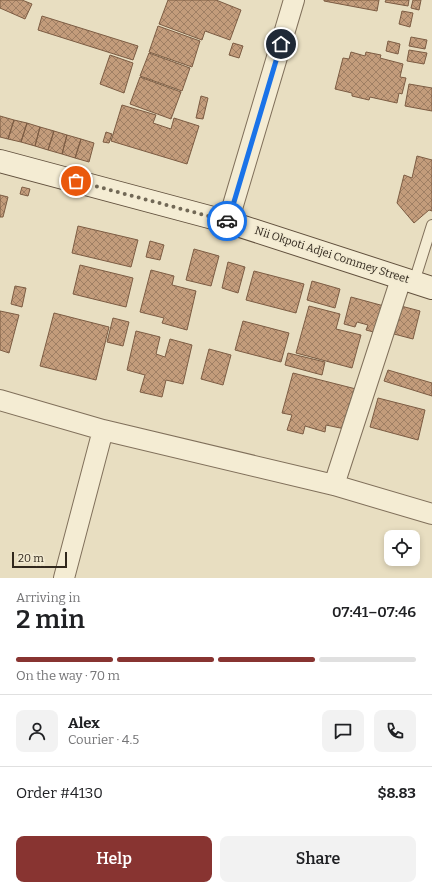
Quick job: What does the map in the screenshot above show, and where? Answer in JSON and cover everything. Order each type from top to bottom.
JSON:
[{"type":"street","points":[[228,222],[294,0]]},
{"type":"street","name":"Nii Okpoti Adjei Commey Street","points":[[0,161],[228,222],[416,283]]},
{"type":"street","points":[[334,485],[416,283]]},
{"type":"street","points":[[0,400],[103,430],[334,485],[432,514]]},
{"type":"street","points":[[64,578],[103,430]]},
{"type":"lane","points":[[416,283],[432,224]]},
{"type":"building","points":[[0,0],[22,0],[32,4],[25,19],[0,8]]},
{"type":"building","points":[[168,0],[216,0],[241,10],[230,40],[205,31],[202,40],[159,24]]},
{"type":"building","points":[[324,0],[379,0],[377,11]]},
{"type":"building","points":[[386,0],[409,0],[408,6],[385,2]]},
{"type":"building","points":[[413,0],[421,0],[419,10],[411,8]]},
{"type":"building","points":[[402,11],[413,13],[410,27],[399,24]]},
{"type":"building","points":[[42,16],[138,46],[133,60],[38,30]]},
{"type":"building","points":[[158,26],[200,41],[192,67],[149,52]]},
{"type":"building","points":[[411,37],[427,40],[425,49],[409,46]]},
{"type":"building","points":[[388,41],[400,44],[398,54],[386,51]]},
{"type":"building","points":[[233,43],[243,46],[239,58],[229,55]]},
{"type":"building","points":[[409,50],[427,53],[424,64],[407,61]]},
{"type":"building","points":[[351,52],[365,56],[366,52],[381,55],[380,58],[403,64],[400,77],[406,78],[402,94],[399,93],[397,103],[370,97],[369,100],[352,96],[352,93],[335,89],[343,58],[349,59]]},
{"type":"building","points":[[149,53],[190,68],[182,91],[140,76]]},
{"type":"building","points":[[110,55],[133,63],[124,93],[100,84]]},
{"type":"building","points":[[140,77],[181,92],[171,119],[130,104]]},
{"type":"building","points":[[409,84],[432,88],[432,111],[405,106]]},
{"type":"building","points":[[201,96],[208,98],[203,119],[196,118]]},
{"type":"building","points":[[122,105],[156,115],[153,123],[171,129],[174,118],[199,126],[187,164],[111,141]]},
{"type":"building","points":[[0,116],[14,120],[8,139],[0,137]]},
{"type":"building","points":[[14,120],[27,123],[21,142],[8,139]]},
{"type":"building","points":[[27,123],[40,127],[35,146],[21,142]]},
{"type":"building","points":[[40,127],[54,131],[48,150],[35,146]]},
{"type":"building","points":[[54,131],[67,135],[62,154],[48,150]]},
{"type":"building","points":[[106,132],[112,134],[109,143],[103,142]]},
{"type":"building","points":[[67,135],[81,139],[75,158],[62,154]]},
{"type":"building","points":[[81,139],[94,143],[89,162],[75,158]]},
{"type":"building","points":[[417,156],[432,160],[432,211],[429,210],[414,223],[397,203],[404,175],[412,178]]},
{"type":"building","points":[[22,187],[30,189],[28,196],[20,194]]},
{"type":"building","points":[[0,195],[8,197],[3,217],[0,217]]},
{"type":"building","points":[[78,226],[138,240],[131,267],[72,253]]},
{"type":"building","points":[[150,241],[164,245],[160,260],[146,257]]},
{"type":"building","points":[[194,249],[219,256],[211,286],[186,280]]},
{"type":"building","points":[[228,262],[245,267],[238,293],[222,288]]},
{"type":"building","points":[[80,265],[133,278],[126,307],[73,294]]},
{"type":"building","points":[[151,270],[174,276],[172,285],[196,291],[187,330],[162,323],[164,318],[140,312]]},
{"type":"building","points":[[254,271],[304,284],[296,313],[246,300]]},
{"type":"building","points":[[312,281],[340,289],[335,308],[307,300]]},
{"type":"building","points":[[15,286],[26,288],[22,307],[11,304]]},
{"type":"building","points":[[351,297],[384,306],[381,334],[366,330],[368,325],[357,322],[355,327],[344,324]]},
{"type":"building","points":[[309,306],[340,314],[336,329],[361,335],[352,368],[296,353]]},
{"type":"building","points":[[401,306],[420,311],[413,339],[394,334]]},
{"type":"building","points":[[0,311],[19,315],[9,353],[0,350]]},
{"type":"building","points":[[54,313],[109,327],[96,380],[40,366]]},
{"type":"building","points":[[113,318],[129,322],[123,346],[107,342]]},
{"type":"building","points":[[243,321],[289,333],[281,362],[235,350]]},
{"type":"building","points":[[136,331],[160,337],[156,354],[165,357],[170,339],[192,345],[183,384],[166,380],[162,397],[140,392],[145,375],[127,370]]},
{"type":"building","points":[[209,349],[231,355],[223,385],[201,379]]},
{"type":"building","points":[[288,353],[325,362],[322,375],[285,365]]},
{"type":"building","points":[[388,370],[432,383],[432,396],[384,381]]},
{"type":"building","points":[[293,373],[356,389],[345,429],[326,425],[325,432],[305,426],[303,434],[287,430],[292,415],[282,413]]},
{"type":"building","points":[[378,398],[425,410],[418,440],[370,427]]},
{"type":"way so far","points":[[76,181],[227,221]]},
{"type":"route","points":[[227,221],[228,222],[281,44]]}]
